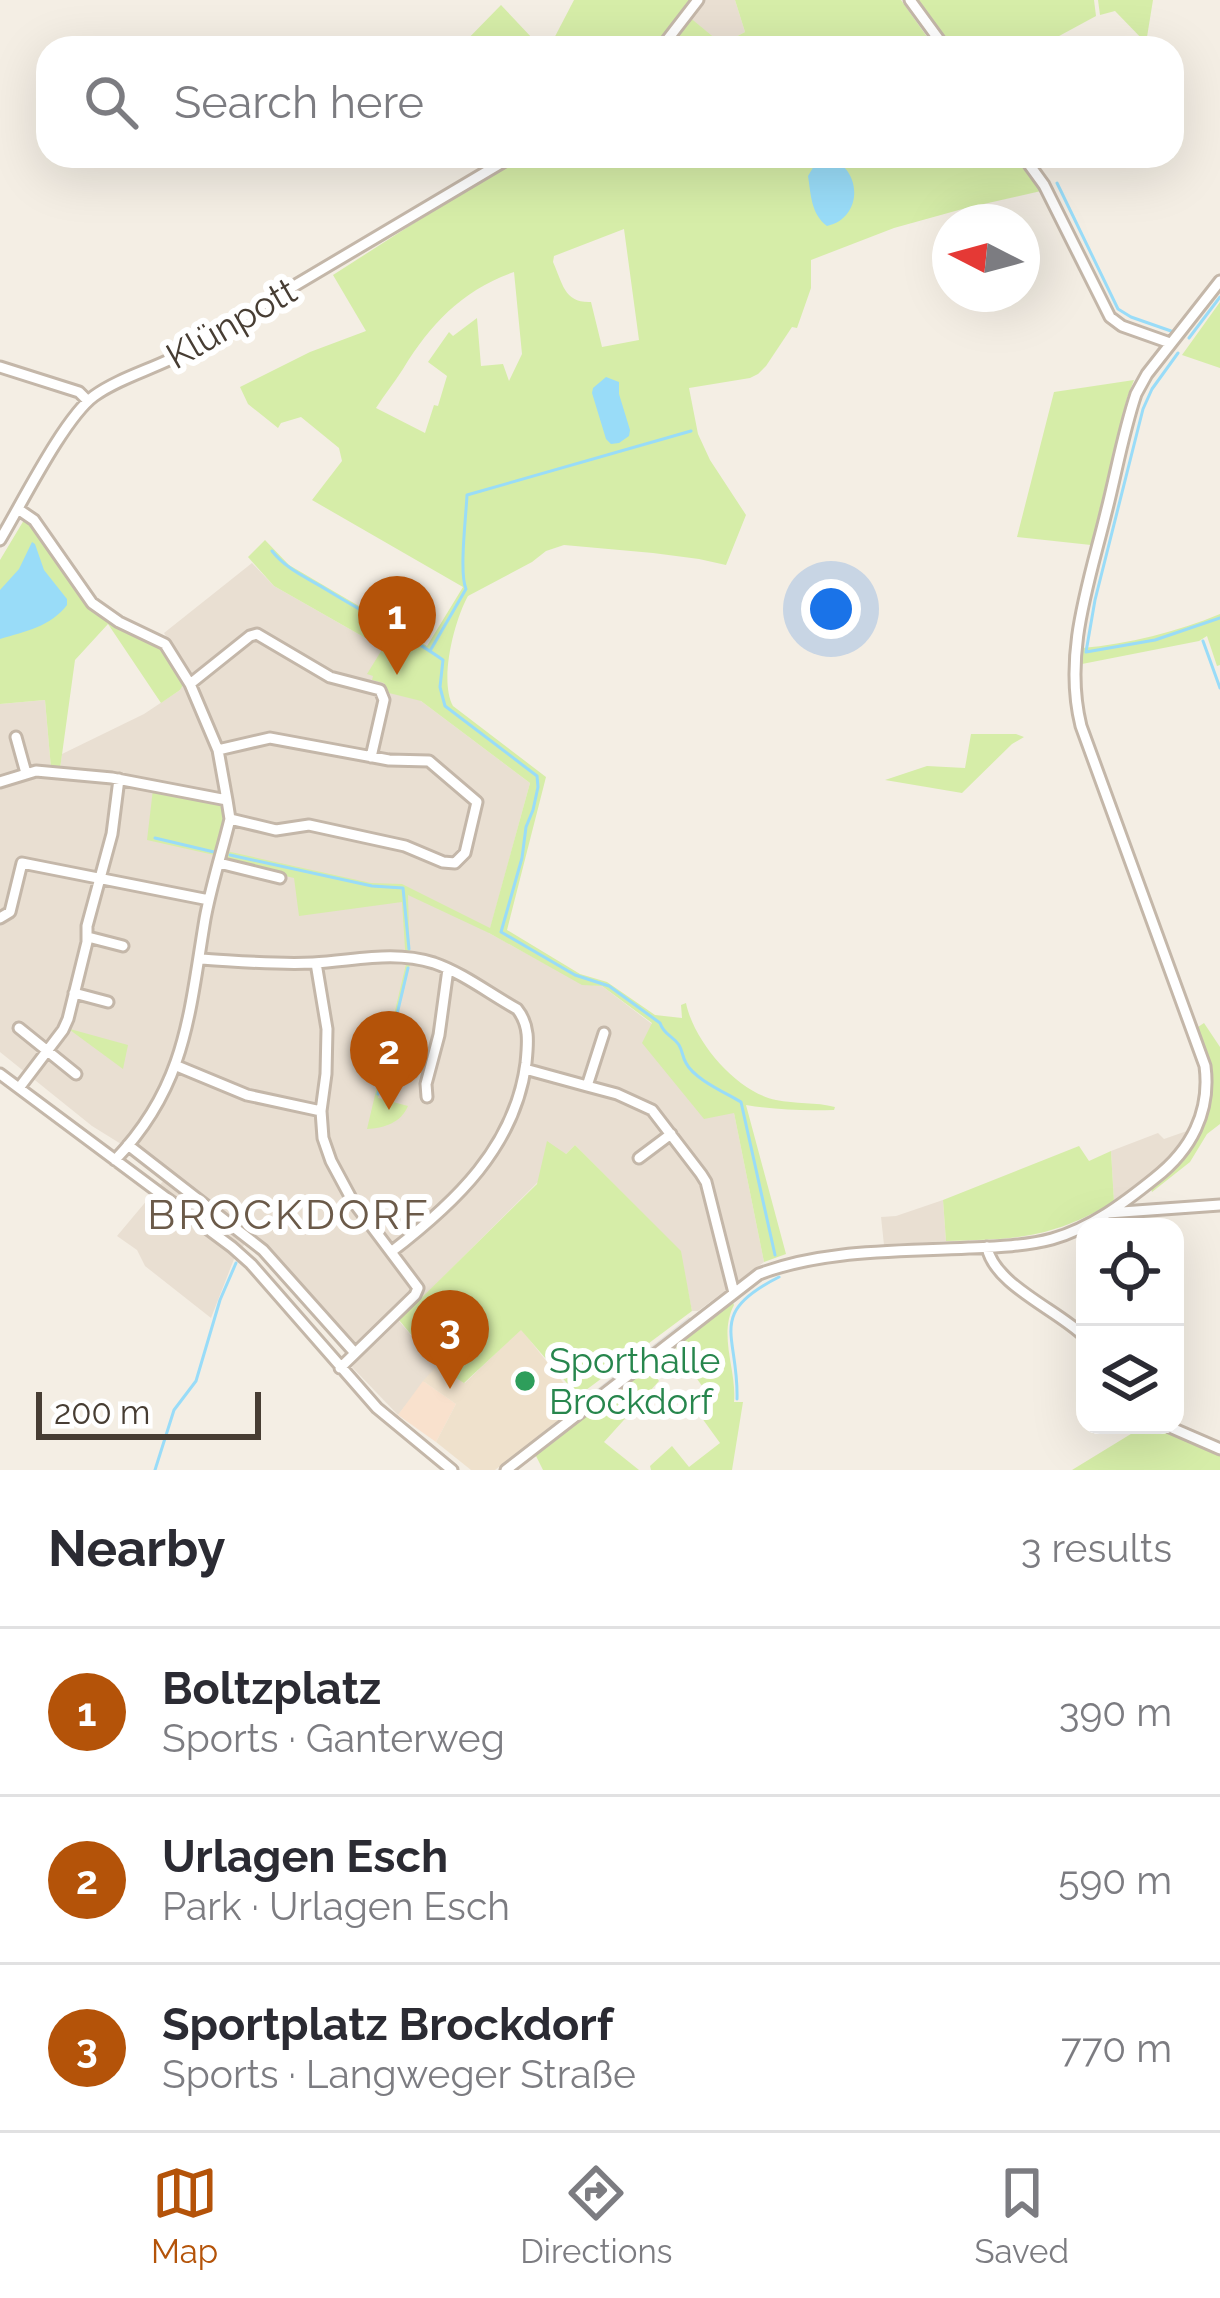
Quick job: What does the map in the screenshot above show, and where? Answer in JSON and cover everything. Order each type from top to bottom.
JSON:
[{"type":"street","points":[[670,36],[698,0]]},
{"type":"street","points":[[910,0],[936,36]]},
{"type":"street","name":"Klünpott","points":[[0,540],[88,400],[184,352],[493,168]]},
{"type":"street","points":[[1032,168],[1109,317],[1171,344]]},
{"type":"street","points":[[506,1470],[759,1274],[789,1263],[839,1256],[1051,1239],[1108,1213],[1163,1172],[1186,1148],[1200,1119],[1205,1066],[1081,726],[1074,678],[1076,638],[1131,410],[1147,374],[1220,281]]},
{"type":"street","points":[[0,367],[79,392],[88,400]]},
{"type":"street","points":[[18,509],[34,520],[92,603],[165,644],[190,683],[218,750],[230,819],[177,1066],[157,1105],[115,1160]]},
{"type":"street","points":[[190,683],[250,636],[264,635],[330,677],[380,690],[384,700],[371,757]]},
{"type":"street","points":[[16,737],[26,773]]},
{"type":"street","points":[[218,750],[270,738],[371,757],[429,761],[473,796],[477,807],[465,853],[460,861],[443,862],[405,846],[309,824],[276,830],[230,819]]},
{"type":"street","points":[[0,782],[26,773],[119,779],[227,800]]},
{"type":"street","points":[[19,1088],[66,1024],[112,834],[119,779]]},
{"type":"street","points":[[0,919],[10,912],[22,863],[209,900]]},
{"type":"street","points":[[219,863],[280,878]]},
{"type":"street","points":[[88,937],[123,946]]},
{"type":"street","points":[[200,959],[316,963],[384,955],[410,958],[448,969],[522,1016],[527,1032],[525,1070],[502,1139],[431,1219],[391,1252]]},
{"type":"street","points":[[316,963],[328,1029],[323,1138],[340,1179],[418,1288],[340,1368]]},
{"type":"street","points":[[428,1097],[426,1084],[448,969]]},
{"type":"street","points":[[74,993],[108,1003]]},
{"type":"street","points":[[19,1028],[76,1074]]},
{"type":"street","points":[[586,1086],[604,1033]]},
{"type":"street","points":[[177,1066],[247,1095],[321,1112]]},
{"type":"street","points":[[525,1070],[617,1094],[652,1110],[706,1182],[734,1293]]},
{"type":"street","points":[[0,1074],[251,1264],[377,1408],[452,1470]]},
{"type":"street","points":[[640,1158],[671,1134]]},
{"type":"street","points":[[128,1145],[263,1250],[355,1352]]},
{"type":"street","points":[[1108,1213],[1220,1204]]},
{"type":"street","points":[[987,1247],[990,1262],[1000,1274],[1076,1329]]},
{"type":"street","points":[[1184,1433],[1220,1449]]},
{"type":"shaded area","points":[[700,0],[735,0],[745,32],[712,36],[687,16]]},
{"type":"shaded area","points":[[252,563],[274,586],[383,648],[421,701],[530,783],[489,933],[582,984],[602,986],[652,1024],[734,1113],[764,1262],[698,1311],[692,1311],[680,1251],[575,1145],[399,1321],[437,1366],[398,1415],[352,1367],[362,1354],[252,1234],[234,1259],[211,1318],[145,1266],[137,1250],[117,1236],[169,1174],[127,1141],[121,1144],[92,1126],[0,1052],[0,704],[45,700],[51,768],[60,769],[62,754],[144,714],[180,690],[188,676],[164,633]]},
{"type":"shaded area","points":[[1187,1131],[1151,1174],[1114,1202],[1111,1151],[1158,1133],[1164,1139]]},
{"type":"shaded area","points":[[943,1200],[946,1241],[884,1245],[881,1217]]},
{"type":"shaded area","points":[[689,1317],[692,1320],[591,1399],[588,1396]]},
{"type":"shaded area","points":[[521,1329],[581,1405],[495,1470],[471,1470],[436,1442],[456,1404],[423,1381],[437,1366],[465,1383]]},
{"type":"shaded area","points":[[423,1381],[456,1404],[436,1442],[398,1415]]},
{"type":"green space","points":[[574,0],[700,0],[688,16],[712,36],[555,36]]},
{"type":"green space","points":[[735,0],[901,0],[926,36],[737,36],[745,32]]},
{"type":"green space","points":[[917,0],[1094,0],[1096,16],[1059,36],[943,36]]},
{"type":"green space","points":[[1098,0],[1153,0],[1147,36],[1139,36],[1115,11],[1100,15]]},
{"type":"green space","points":[[501,5],[530,36],[471,36]]},
{"type":"green space","points":[[500,168],[1023,168],[1041,191],[984,204],[932,204],[932,217],[811,260],[811,288],[797,328],[792,327],[766,366],[750,378],[689,388],[698,434],[746,515],[726,565],[564,545],[468,596],[453,635],[447,682],[453,706],[546,777],[507,930],[580,974],[607,982],[655,1015],[682,1018],[681,1005],[686,1003],[698,1033],[719,1063],[761,1095],[835,1107],[801,1110],[746,1105],[786,1254],[764,1262],[734,1113],[704,1119],[642,1043],[652,1023],[602,986],[582,985],[408,895],[410,964],[378,1098],[408,1106],[391,1124],[367,1129],[406,964],[402,902],[299,916],[294,878],[147,840],[153,789],[221,805],[224,817],[217,849],[371,883],[402,884],[490,928],[530,783],[421,701],[389,693],[384,683],[372,680],[367,674],[383,648],[274,586],[248,557],[265,540],[289,565],[427,646],[463,587],[312,500],[342,461],[339,448],[301,417],[278,428],[248,404],[240,387],[366,331],[333,275]],"holes":[[[624,229],[639,340],[602,347],[591,302],[575,299],[566,291],[554,256]],[[514,272],[522,354],[509,381],[503,364],[481,366],[477,318],[453,336],[449,332],[428,362],[447,376],[425,433],[376,408],[425,337],[450,310],[479,288]]]},
{"type":"green space","points":[[1220,302],[1220,368],[1182,355]]},
{"type":"green space","points":[[1134,380],[1091,545],[1017,537],[1054,392]]},
{"type":"green space","points":[[24,520],[40,534],[88,605],[116,625],[164,648],[185,682],[161,703],[108,624],[75,660],[60,769],[51,768],[45,700],[0,704],[0,560]]},
{"type":"green space","points":[[1220,614],[1220,665],[1207,636],[1082,664],[1082,648],[1152,636]]},
{"type":"green space","points":[[971,734],[1024,737],[962,793],[885,780],[927,766],[965,768]]},
{"type":"green space","points":[[1204,1023],[1220,1047],[1220,1124],[1207,1134],[1190,1162],[1152,1192],[1188,1149],[1205,1118],[1212,1082],[1198,1027]]},
{"type":"green space","points":[[70,1030],[128,1045],[123,1069]]},
{"type":"green space","points":[[547,1141],[566,1154],[575,1145],[681,1251],[692,1311],[578,1396],[521,1330],[464,1383],[437,1366],[399,1320],[537,1184]]},
{"type":"green space","points":[[1079,1146],[1089,1161],[1111,1151],[1114,1202],[1051,1230],[946,1241],[943,1200]]},
{"type":"green space","points":[[732,1300],[728,1341],[734,1402],[743,1402],[732,1470],[651,1470],[672,1446],[689,1467],[720,1443],[699,1414],[714,1403],[674,1346]]},
{"type":"green space","points":[[649,1366],[659,1381],[604,1442],[639,1470],[543,1470],[535,1454]]},
{"type":"green space","points":[[1131,1434],[1175,1434],[1220,1452],[1220,1470],[1072,1470]]},
{"type":"water","points":[[813,168],[848,172],[853,182],[852,204],[839,221],[827,226],[822,221],[808,176]]},
{"type":"water","points":[[606,377],[619,382],[630,430],[619,443],[606,439],[592,393]]},
{"type":"water","points":[[32,542],[67,605],[45,623],[0,639],[0,590],[19,569]]},
{"type":"waterway","points":[[1057,183],[1118,309],[1171,331]]},
{"type":"waterway","points":[[1189,338],[1220,297]]},
{"type":"waterway","points":[[1178,353],[1143,409],[1086,652],[1155,640],[1220,618]]},
{"type":"waterway","points":[[430,651],[466,589],[467,495],[691,431]]},
{"type":"waterway","points":[[272,551],[298,573],[443,660],[440,687],[445,706],[537,776],[522,858],[501,932],[575,975],[609,986],[660,1023],[696,1075],[741,1102],[775,1255]]},
{"type":"waterway","points":[[1203,641],[1220,688]]},
{"type":"waterway","points":[[155,838],[214,852]]},
{"type":"waterway","points":[[230,855],[372,886],[403,888],[409,949]]},
{"type":"waterway","points":[[378,1094],[408,968]]},
{"type":"waterway","points":[[155,1470],[174,1410],[196,1381],[236,1263]]},
{"type":"waterway","points":[[737,1399],[734,1315],[756,1290],[779,1277]]},
{"type":"place","name":"Boltzplatz","points":[[397,675]]},
{"type":"place","name":"Urlagen Esch","points":[[389,1110]]},
{"type":"place","name":"Sporthalle Brockdorf","points":[[525,1381]]},
{"type":"place","name":"Sportplatz Brockdorf","points":[[450,1389]]},
{"type":"district","name":"BROCKDORF","points":[[289,1214]]}]
